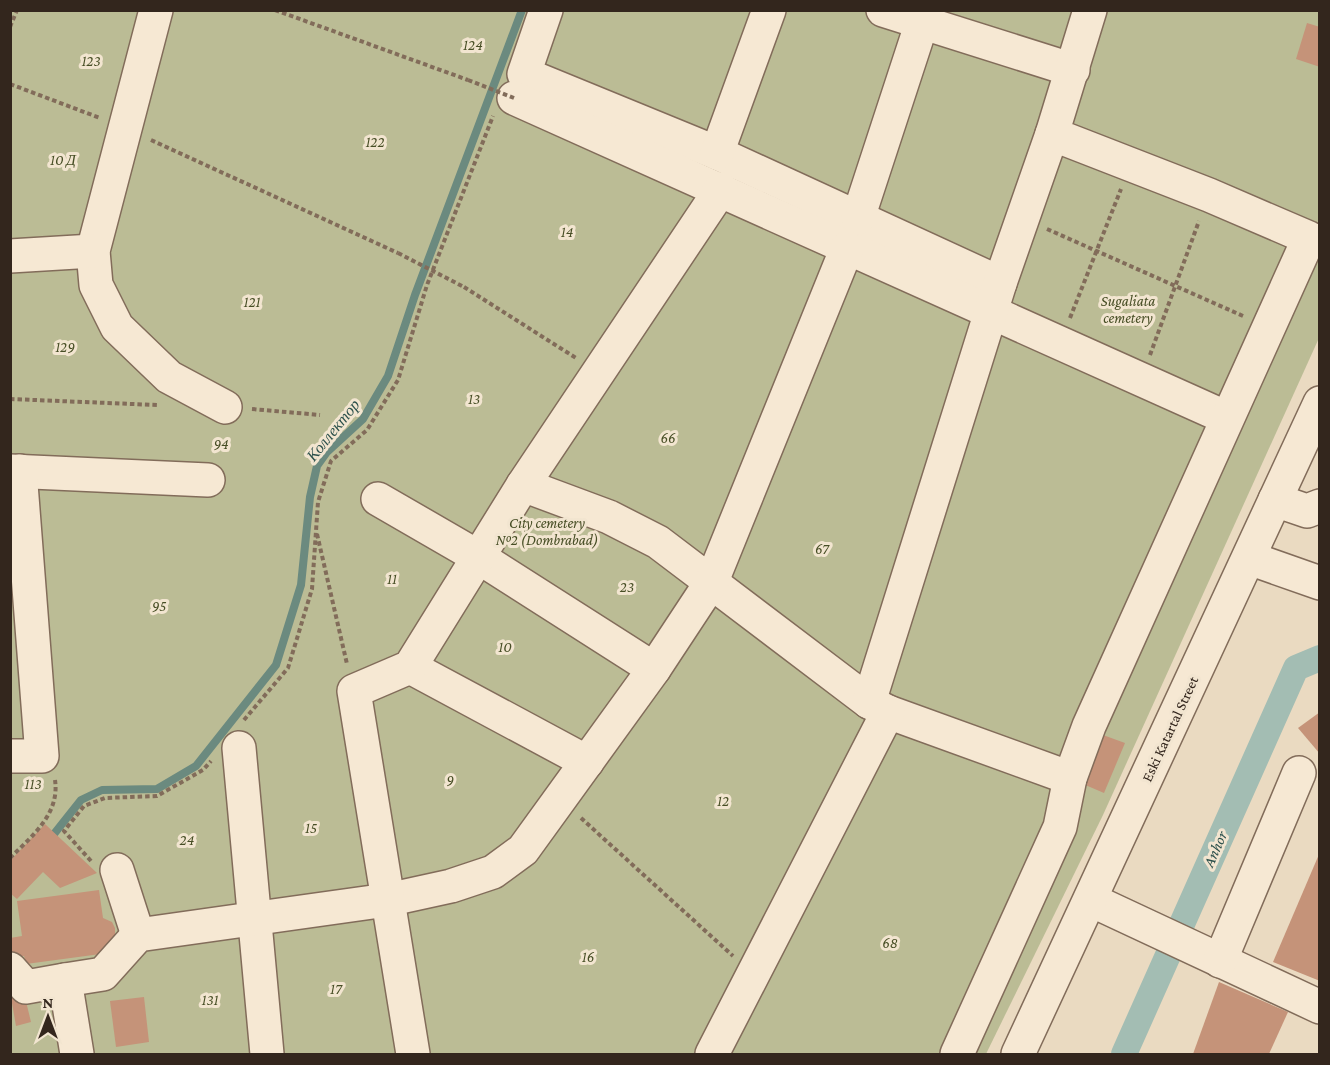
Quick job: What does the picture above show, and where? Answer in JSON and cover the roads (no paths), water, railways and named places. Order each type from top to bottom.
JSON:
[{"type":"street","points":[[156,10],[93,251],[96,285],[117,327],[169,377],[225,407]]},
{"type":"street","points":[[509,94],[546,10]]},
{"type":"street","points":[[717,153],[769,10]]},
{"type":"street","points":[[883,10],[924,17],[1073,70]]},
{"type":"street","points":[[712,1054],[753,975],[879,707],[996,298],[1073,70],[1090,10]]},
{"type":"street","points":[[858,218],[924,17]]},
{"type":"street","points":[[509,94],[717,153],[858,218],[996,298],[1060,344],[1227,418]]},
{"type":"street","points":[[509,94],[847,248],[996,298]]},
{"type":"street","points":[[957,1054],[1060,827],[1070,778],[1089,726],[1309,238],[1209,195],[1052,134]]},
{"type":"street","points":[[413,1054],[354,691],[410,667],[480,558],[523,485],[720,189]]},
{"type":"street","points":[[18,978],[65,980],[103,974],[138,935],[387,900],[473,880],[508,864],[523,850],[587,762],[654,669],[712,581],[847,248]]},
{"type":"street","points":[[10,256],[93,251]]},
{"type":"street","name":"Eski Katartal Street","points":[[1018,1054],[1320,403]]},
{"type":"street","points":[[10,756],[42,756],[15,471],[208,480]]},
{"type":"street","points":[[523,485],[609,517],[658,542],[879,707],[1070,778]]},
{"type":"street","points":[[378,499],[480,558],[654,669]]},
{"type":"street","points":[[1275,500],[1307,511],[1320,506]]},
{"type":"street","points":[[1249,558],[1320,583]]},
{"type":"street","points":[[410,667],[587,762]]},
{"type":"street","points":[[231,743],[255,920],[267,1054]]},
{"type":"street","points":[[1221,961],[1299,773]]},
{"type":"street","points":[[117,870],[138,935]]},
{"type":"street","points":[[1091,900],[1320,1007]]},
{"type":"street","points":[[65,980],[77,1054]]},
{"type":"waterway","name":"Коллектор","points":[[54,834],[81,800],[102,790],[157,789],[196,766],[276,665],[301,585],[310,497],[317,466],[327,452],[363,419],[388,376],[415,295],[522,10]]},
{"type":"waterway","name":"Anhor","points":[[1124,1054],[1296,668],[1320,658]]},
{"type":"park label","name":"124","points":[[473,45]]},
{"type":"park label","name":"123","points":[[91,61]]},
{"type":"park label","name":"122","points":[[375,142]]},
{"type":"park label","name":"10 Д","points":[[63,160]]},
{"type":"park label","name":"14","points":[[567,232]]},
{"type":"park label","name":"121","points":[[252,302]]},
{"type":"park label","name":"Sugaliata cemetery","points":[[1128,310]]},
{"type":"park label","name":"129","points":[[65,347]]},
{"type":"park label","name":"13","points":[[474,399]]},
{"type":"park label","name":"66","points":[[668,438]]},
{"type":"park label","name":"94","points":[[221,444]]},
{"type":"park label","name":"City cemetery №2 (Dombrabad)","points":[[547,532]]},
{"type":"park label","name":"67","points":[[822,549]]},
{"type":"park label","name":"11","points":[[392,579]]},
{"type":"park label","name":"23","points":[[627,587]]},
{"type":"park label","name":"95","points":[[159,606]]},
{"type":"park label","name":"10","points":[[505,647]]},
{"type":"park label","name":"9","points":[[450,780]]},
{"type":"park label","name":"113","points":[[33,784]]},
{"type":"park label","name":"12","points":[[723,801]]},
{"type":"park label","name":"15","points":[[311,828]]},
{"type":"park label","name":"24","points":[[187,840]]},
{"type":"park label","name":"68","points":[[890,943]]},
{"type":"park label","name":"16","points":[[588,957]]},
{"type":"park label","name":"17","points":[[336,989]]},
{"type":"park label","name":"131","points":[[210,1000]]}]
